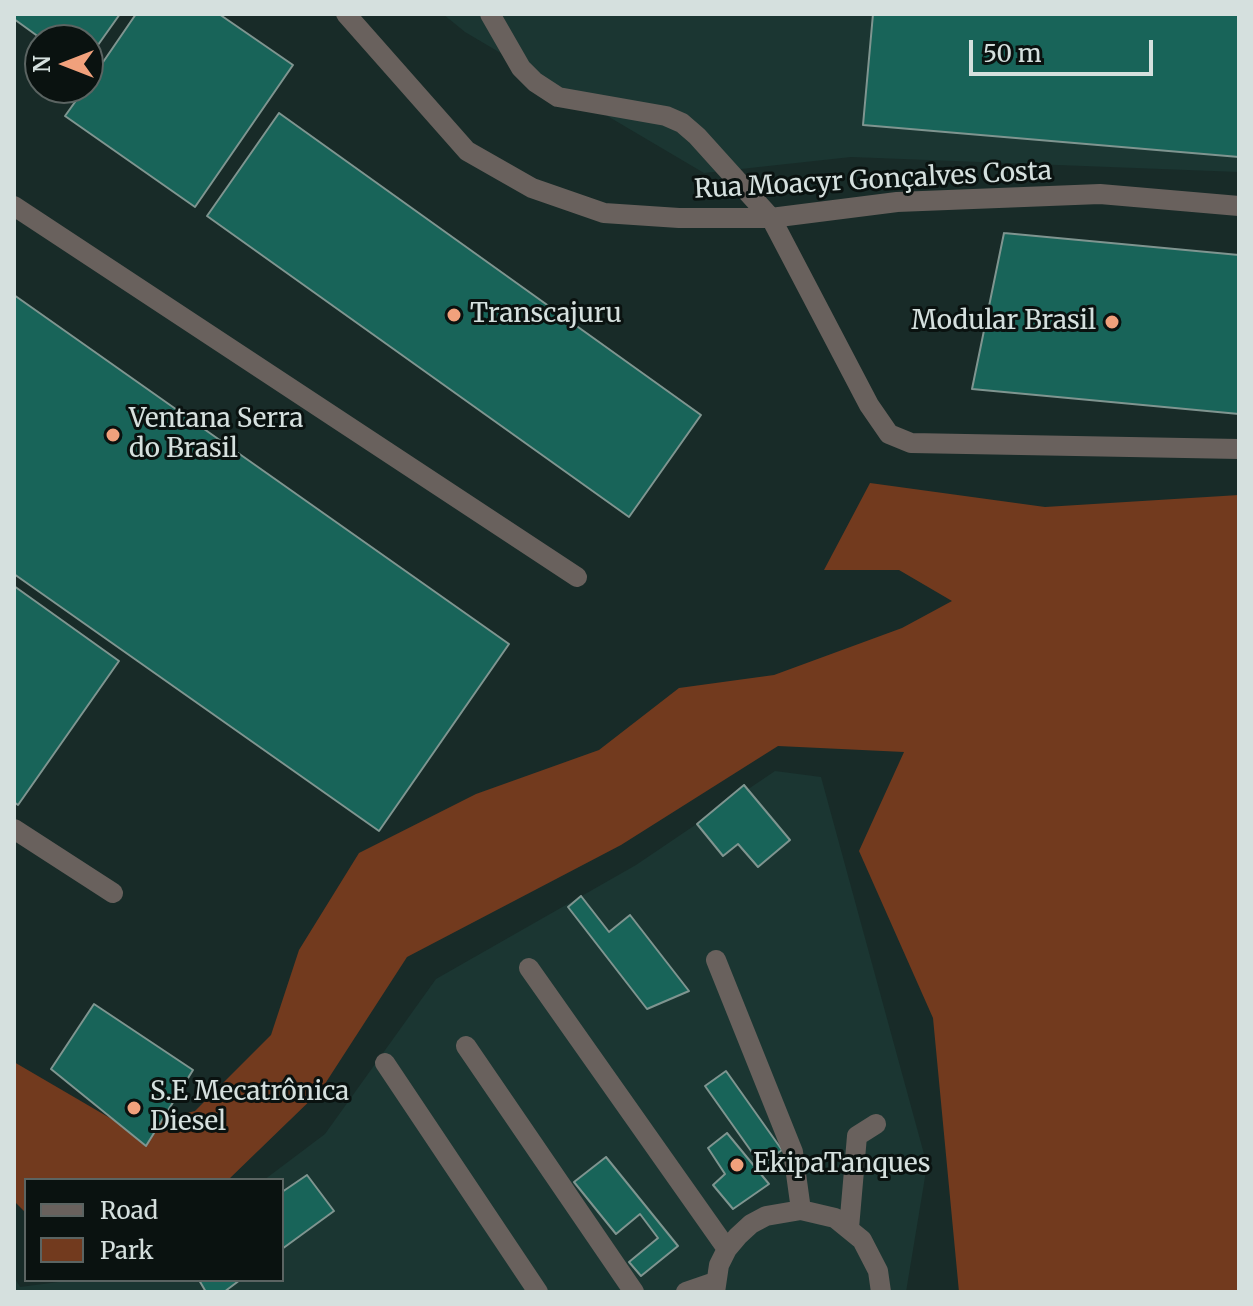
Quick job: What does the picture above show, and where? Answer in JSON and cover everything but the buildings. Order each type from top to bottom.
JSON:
[{"type":"street","name":"Rua Moacyr Gonçalves Costa","points":[[346,14],[467,151],[532,188],[604,213],[679,218],[771,218],[897,202],[1100,194],[1239,206]]},
{"type":"street","points":[[490,14],[521,68],[558,97],[666,116],[682,123],[697,136],[771,218],[869,405],[889,434],[911,443],[1239,449]]},
{"type":"street","points":[[14,206],[577,577]]},
{"type":"street","points":[[14,829],[113,893]]},
{"type":"street","points":[[716,960],[793,1152],[801,1210]]},
{"type":"street","points":[[529,968],[727,1249]]},
{"type":"street","points":[[466,1046],[634,1292]]},
{"type":"street","points":[[385,1063],[538,1292]]},
{"type":"street","points":[[849,1228],[857,1136],[876,1124]]},
{"type":"street","points":[[686,1292],[715,1287],[727,1249],[759,1220],[783,1211],[801,1210],[826,1215],[849,1228],[872,1254],[881,1292]]},
{"type":"shaded area","points":[[443,14],[1239,14],[1239,172],[851,157],[704,173],[465,32]]},
{"type":"shaded area","points":[[775,771],[821,777],[927,1165],[906,1292],[14,1292],[14,1277],[20,1287],[59,1282],[284,1282],[284,1178],[267,1178],[325,1134],[436,979],[636,865]]},
{"type":"green space","points":[[870,483],[1045,507],[1239,495],[1239,1292],[959,1292],[933,1018],[859,851],[904,752],[778,746],[621,845],[407,957],[321,1090],[230,1178],[24,1178],[24,1211],[14,1201],[14,1062],[127,1128],[195,1111],[271,1035],[299,950],[359,853],[476,794],[599,750],[679,688],[774,675],[902,628],[952,601],[899,570],[824,570]]},
{"type":"place","name":"Transcajuru","points":[[454,315]]},
{"type":"place","name":"Modular Brasil","points":[[1112,322]]},
{"type":"place","name":"Ventana Serra do Brasil","points":[[113,435]]},
{"type":"place","name":"S.E Mecatrônica Diesel","points":[[134,1108]]},
{"type":"place","name":"EkipaTanques","points":[[737,1165]]}]
